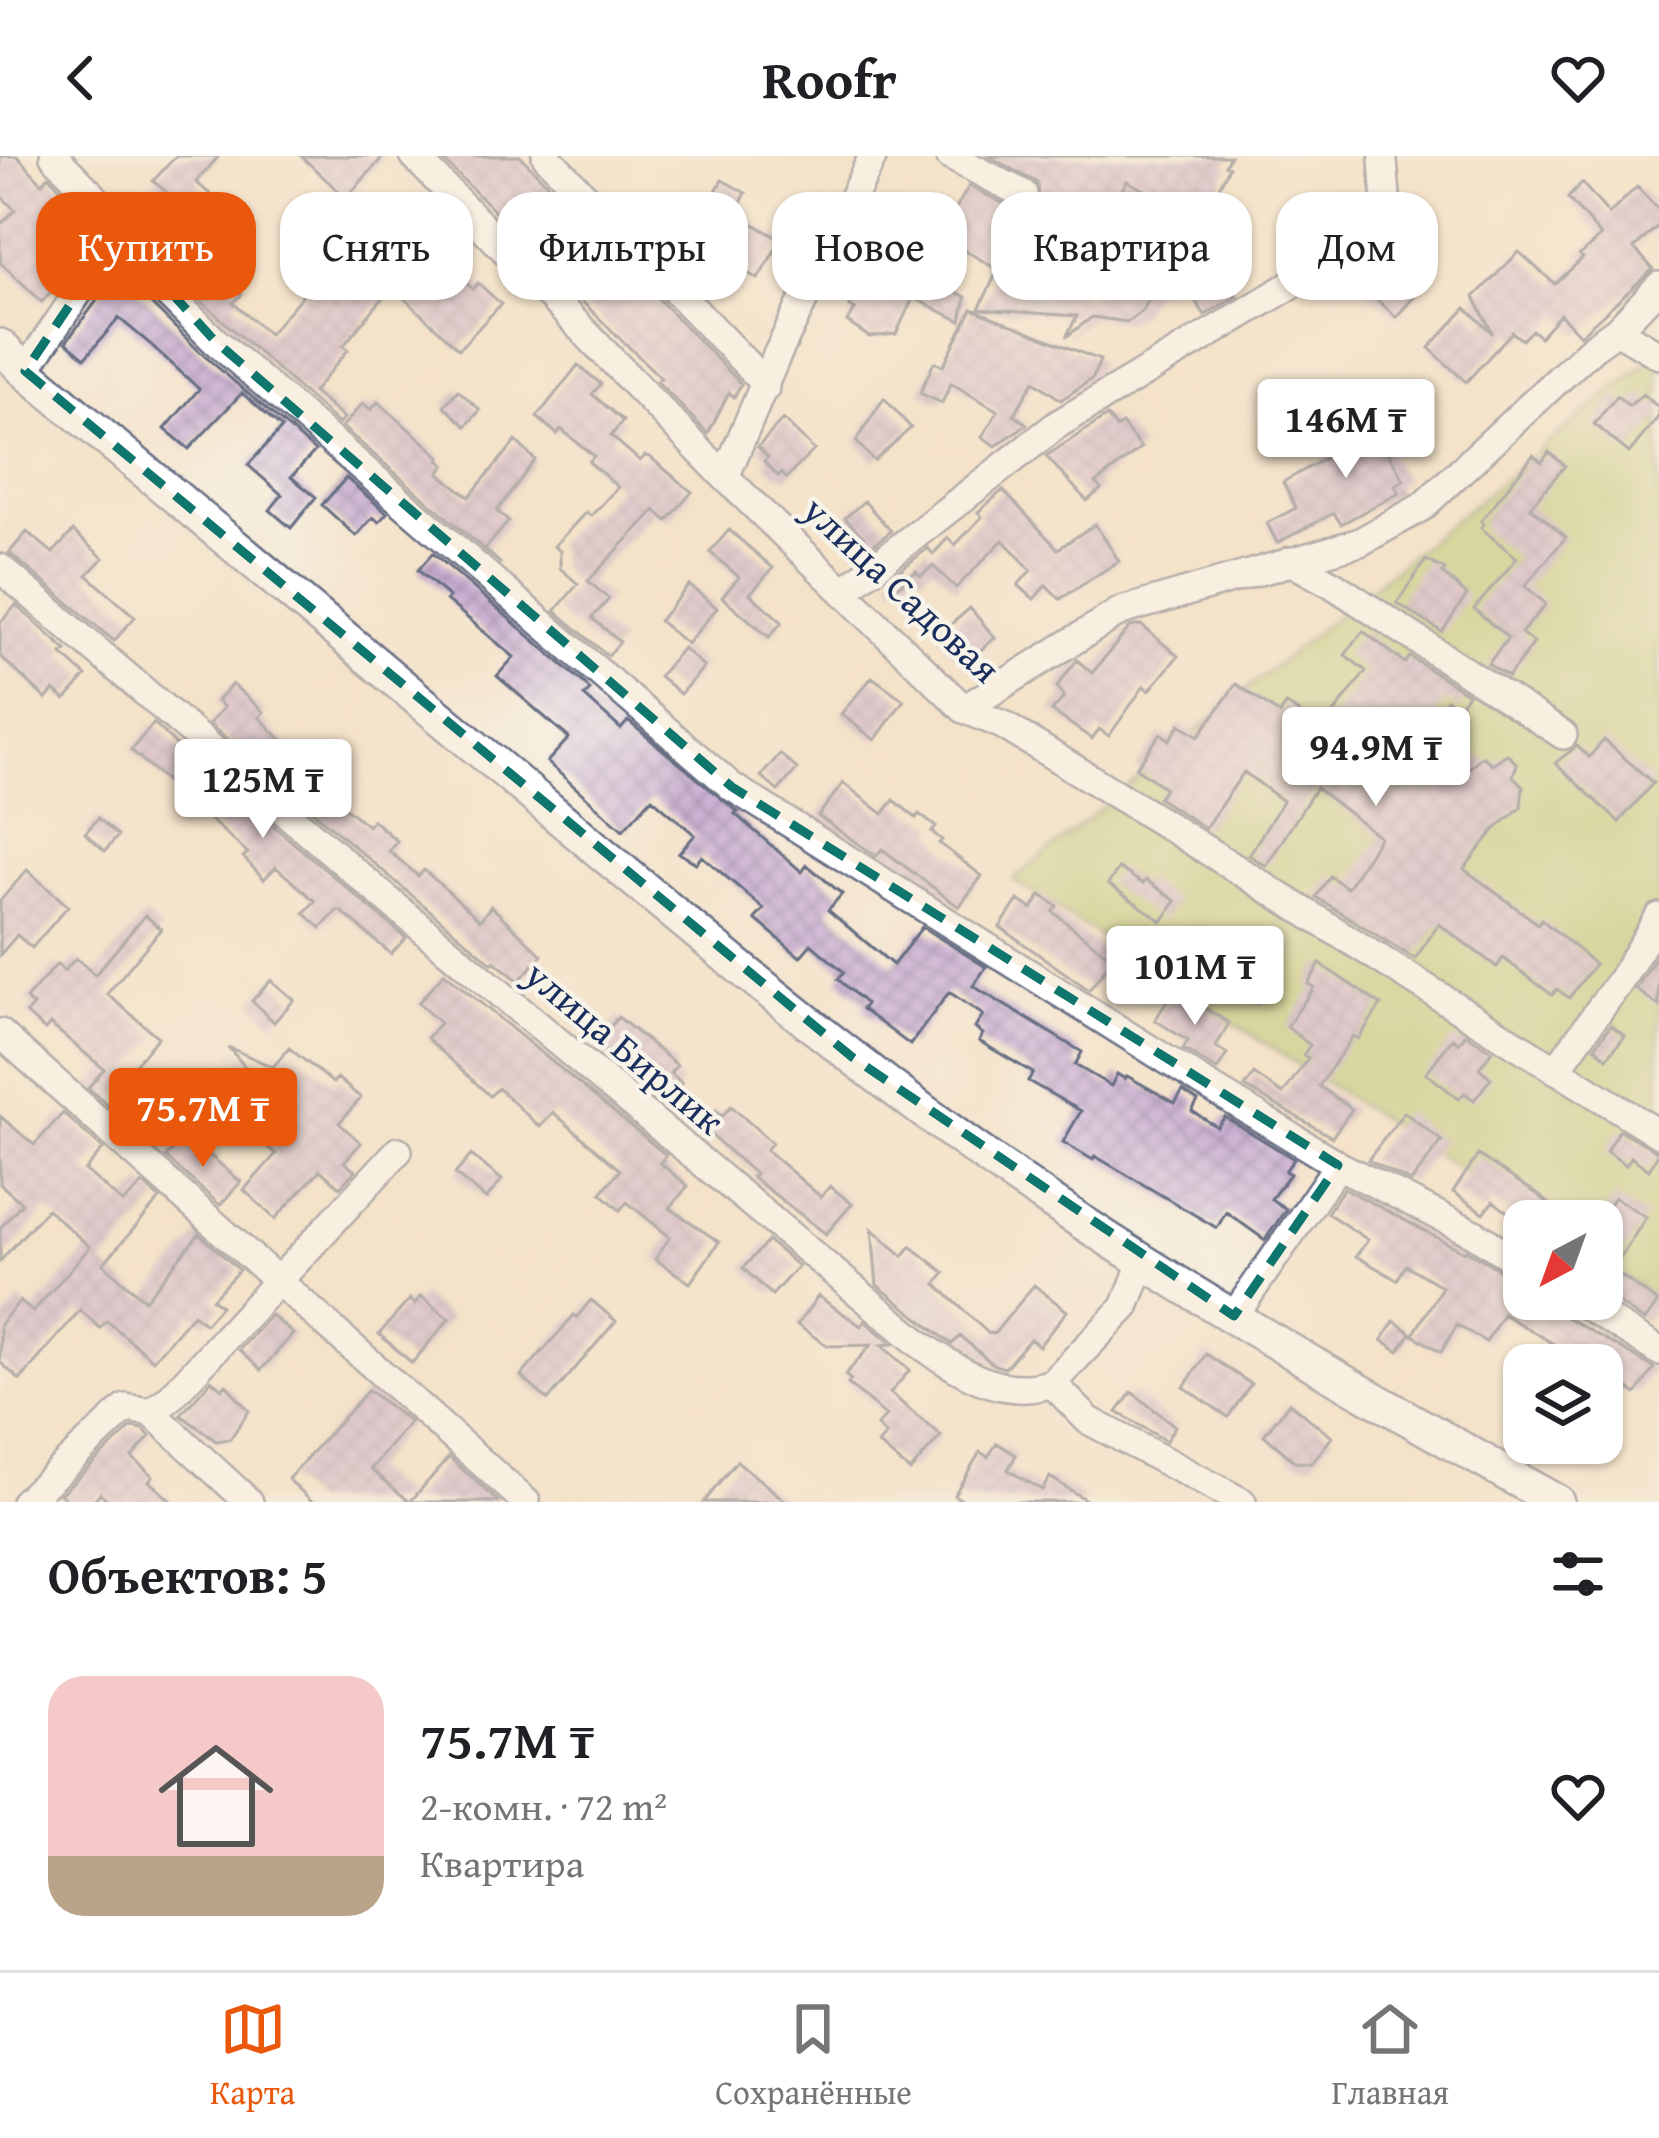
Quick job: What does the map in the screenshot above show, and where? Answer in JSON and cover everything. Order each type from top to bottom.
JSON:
[{"type":"main road","points":[[0,346],[694,932],[999,1166],[1321,1370],[1556,1502]]},
{"type":"street","points":[[54,156],[89,192]]},
{"type":"street","name":"улица Садовая","points":[[414,156],[725,477],[964,709],[1045,750],[1659,1134]]},
{"type":"street","points":[[546,156],[765,388]]},
{"type":"street","points":[[725,477],[873,156]]},
{"type":"street","points":[[950,156],[1019,192]]},
{"type":"street","points":[[845,590],[1058,424],[1378,233],[1386,196],[1382,158]]},
{"type":"street","points":[[964,709],[1121,611],[1360,542],[1422,507],[1659,286]]},
{"type":"street","points":[[25,371],[74,300]]},
{"type":"street","points":[[173,300],[732,787],[1037,982],[1338,1165],[1503,1252]]},
{"type":"street","points":[[1617,330],[1659,356]]},
{"type":"street","points":[[1290,561],[1563,735]]},
{"type":"street","name":"улица Бирлик","points":[[0,568],[399,910],[920,1344],[955,1369],[981,1380],[1012,1389],[1052,1383]]},
{"type":"street","points":[[1556,1070],[1659,917]]},
{"type":"street","points":[[0,1033],[526,1502]]},
{"type":"street","points":[[151,1412],[169,1399],[398,1151]]},
{"type":"street","points":[[1234,1316],[1338,1165]]},
{"type":"street","points":[[1143,1260],[1125,1307],[1052,1383],[1088,1420],[1242,1502]]},
{"type":"street","points":[[1610,1320],[1659,1351]]},
{"type":"street","points":[[25,1502],[126,1408],[151,1412],[249,1502]]},
{"type":"street","points":[[0,1489],[15,1502]]},
{"type":"highlighted area","points":[[118,234],[214,340],[732,787],[1338,1165],[1234,1316],[852,1057],[25,371]]},
{"type":"green space","points":[[1659,353],[1659,1299],[1623,1276],[1623,1200],[1507,1200],[1013,880]]},
{"type":"building","points":[[0,156],[17,156],[42,183],[49,176],[64,192],[36,192],[36,296],[0,262],[0,225],[15,210],[0,195]]},
{"type":"building","points":[[176,156],[219,156],[196,182],[208,192],[166,192],[153,181]]},
{"type":"building","points":[[301,156],[384,156],[351,192],[340,192]]},
{"type":"building","points":[[439,156],[520,156],[555,192],[497,192],[497,213]]},
{"type":"building","points":[[989,156],[1230,156],[1217,192],[1147,192],[1127,181],[1121,192],[1037,192],[1037,183]]},
{"type":"building","points":[[722,180],[744,192],[716,192]]},
{"type":"building","points":[[1582,183],[1609,214],[1637,187],[1659,210],[1659,225],[1634,248],[1653,269],[1580,335],[1560,314],[1540,337],[1532,330],[1522,340],[1512,332],[1466,382],[1429,348],[1466,308],[1493,334],[1474,297],[1519,252],[1555,284],[1583,258],[1580,255],[1601,236],[1568,198]]},
{"type":"building","points":[[969,186],[991,197],[991,266],[967,252]]},
{"type":"building","points":[[748,221],[772,235],[772,255],[758,279],[748,273]]},
{"type":"building","points":[[478,283],[501,304],[459,349],[406,300],[473,300]]},
{"type":"building","points":[[991,284],[991,300],[1148,300],[1127,322],[1092,317],[1066,337],[1077,316],[979,309]]},
{"type":"building","points":[[97,300],[147,300],[315,451],[291,477],[316,497],[291,528],[270,510],[282,495],[248,465],[282,428],[242,393],[189,449],[165,429],[199,389],[150,344],[119,318],[85,358],[66,342]]},
{"type":"building","points":[[200,300],[236,300],[233,303],[269,334],[298,300],[381,300],[313,392],[344,418],[339,424]]},
{"type":"building","points":[[580,300],[660,300],[741,384],[734,397],[729,392],[708,434],[657,381],[661,378]]},
{"type":"building","points":[[853,300],[912,300],[896,334],[869,337],[847,322],[855,310],[849,306]]},
{"type":"building","points":[[917,300],[965,300],[961,321]]},
{"type":"building","points":[[1195,300],[1230,300],[1205,315]]},
{"type":"building","points":[[1377,300],[1411,300],[1396,317]]},
{"type":"building","points":[[972,309],[1100,360],[1093,378],[1061,400],[1034,381],[1014,415],[1027,424],[996,446],[982,437],[998,411],[951,383],[942,403],[920,393],[934,362],[943,366]]},
{"type":"building","points":[[578,365],[601,384],[592,394],[623,421],[611,436],[640,461],[650,457],[692,492],[667,521],[655,510],[588,581],[609,599],[592,618],[620,642],[608,656],[555,611],[578,584],[560,568],[560,551],[554,546],[618,487],[589,462],[594,456],[561,429],[557,434],[537,417]]},
{"type":"building","points":[[458,390],[480,410],[466,426],[444,406]]},
{"type":"building","points":[[1643,394],[1659,408],[1659,416],[1629,453],[1594,424],[1617,396],[1629,406]]},
{"type":"building","points":[[884,398],[911,428],[874,461],[856,441]]},
{"type":"building","points":[[378,402],[441,457],[445,465],[439,473],[469,497],[516,441],[535,460],[497,511],[509,521],[485,549],[501,564],[342,427],[363,403],[371,410]]},
{"type":"building","points":[[1408,411],[1419,430],[1390,446],[1388,452],[1404,480],[1395,485],[1399,493],[1341,524],[1334,513],[1277,543],[1267,523],[1296,508],[1283,482]]},
{"type":"building","points":[[1107,416],[1116,428],[1122,424],[1141,448],[1096,483],[1101,489],[1087,501],[1046,456]]},
{"type":"building","points":[[783,419],[814,450],[786,478],[764,461],[768,457],[758,447]]},
{"type":"building","points":[[1549,452],[1565,466],[1530,507],[1566,537],[1525,586],[1546,604],[1521,633],[1534,643],[1508,677],[1488,664],[1508,638],[1474,609],[1517,558],[1481,528],[1481,521],[1533,455],[1542,462]]},
{"type":"building","points":[[346,478],[387,513],[379,522],[373,517],[356,536],[322,505]]},
{"type":"building","points":[[1003,490],[1058,549],[1095,524],[1119,561],[1060,599],[1046,585],[1034,599],[1018,585],[1031,570],[1003,540],[956,588],[933,566],[921,576],[916,571],[897,587],[890,578],[928,548],[933,554],[948,538],[955,545],[982,517],[978,512]]},
{"type":"building","points":[[864,501],[891,531],[872,546],[845,518]]},
{"type":"building","points":[[729,530],[773,568],[750,594],[782,622],[769,637],[722,597],[739,577],[710,552]]},
{"type":"building","points":[[73,531],[103,558],[87,575],[135,617],[114,641],[9,553],[27,532],[53,553]]},
{"type":"building","points":[[433,553],[585,684],[590,690],[584,696],[621,729],[628,721],[802,872],[807,865],[842,894],[828,910],[893,965],[922,927],[986,967],[973,986],[1082,1052],[1075,1065],[1111,1086],[1117,1074],[1127,1076],[1175,1103],[1183,1091],[1198,1101],[1192,1111],[1217,1127],[1225,1117],[1294,1159],[1285,1171],[1290,1174],[1271,1199],[1286,1209],[1265,1240],[1226,1212],[1217,1228],[1063,1142],[1081,1111],[1028,1081],[1033,1073],[979,1041],[983,1034],[975,1028],[983,1015],[949,992],[910,1045],[862,1009],[866,1004],[838,979],[844,972],[811,944],[800,957],[755,919],[764,909],[702,856],[696,863],[679,853],[695,835],[652,798],[623,830],[547,762],[569,738],[497,676],[514,657],[418,570]]},
{"type":"building","points":[[1426,560],[1445,570],[1442,573],[1467,595],[1442,632],[1397,603]]},
{"type":"building","points":[[689,585],[717,608],[687,644],[659,621]]},
{"type":"building","points":[[16,605],[66,650],[62,654],[86,676],[65,700],[54,690],[46,699],[0,656],[0,623]]},
{"type":"building","points":[[970,608],[995,638],[964,664],[939,635]]},
{"type":"building","points":[[1141,625],[1178,656],[1149,691],[1144,686],[1109,736],[1099,729],[1092,739],[1052,711],[1064,697],[1057,686],[1077,660],[1092,673],[1130,627]]},
{"type":"building","points":[[1363,631],[1405,663],[1410,657],[1468,694],[1458,708],[1446,699],[1408,750],[1453,783],[1482,756],[1492,764],[1507,754],[1517,764],[1513,776],[1523,786],[1521,807],[1494,830],[1464,869],[1538,924],[1541,919],[1595,964],[1569,998],[1557,989],[1552,995],[1503,958],[1497,967],[1439,924],[1415,959],[1316,897],[1330,876],[1347,888],[1380,837],[1316,788],[1266,866],[1249,855],[1283,801],[1244,772],[1205,828],[1158,798],[1165,788],[1136,768],[1161,733],[1170,740],[1180,724],[1199,736],[1236,684],[1280,714],[1286,704],[1322,729],[1366,671],[1345,655]]},
{"type":"building","points":[[683,648],[704,667],[680,694],[659,676]]},
{"type":"building","points":[[872,677],[904,700],[875,740],[841,714]]},
{"type":"building","points":[[232,684],[264,712],[259,717],[301,760],[295,768],[368,826],[373,820],[397,841],[389,851],[418,876],[424,870],[480,920],[491,906],[542,955],[519,981],[209,724],[224,707],[217,701]]},
{"type":"building","points":[[154,723],[192,761],[187,767],[223,797],[230,789],[406,938],[391,954],[341,911],[321,928],[304,913],[315,901],[276,867],[264,879],[243,857],[248,853],[131,750]]},
{"type":"building","points":[[1604,740],[1653,783],[1619,822],[1555,763],[1577,746],[1589,757]]},
{"type":"building","points":[[780,754],[797,769],[778,791],[761,776]]},
{"type":"building","points":[[843,783],[883,814],[894,800],[916,818],[919,814],[936,827],[932,832],[942,840],[939,843],[982,876],[959,907],[882,849],[876,856],[818,816]]},
{"type":"building","points":[[98,818],[118,836],[105,851],[85,833]]},
{"type":"building","points":[[1119,868],[1176,901],[1162,921],[1108,884]]},
{"type":"building","points":[[27,870],[68,906],[32,948],[17,935],[0,955],[0,901]]},
{"type":"building","points":[[1041,895],[1057,906],[1053,912],[1113,959],[1089,990],[1000,927],[1018,900],[1032,909]]},
{"type":"building","points":[[145,915],[161,929],[107,994],[158,1037],[108,1105],[88,1088],[104,1069],[50,1024],[45,1030],[26,1013],[33,1006],[26,999],[57,964],[64,971],[76,958],[95,975]]},
{"type":"building","points":[[1249,951],[1278,969],[1257,1004],[1230,983]]},
{"type":"building","points":[[1659,952],[1659,1006],[1636,989]]},
{"type":"building","points":[[1320,964],[1381,1005],[1319,1086],[1352,1109],[1332,1137],[1245,1087],[1254,1074],[1283,1094],[1308,1058],[1303,1055],[1310,1045],[1287,1027],[1314,987],[1308,984]]},
{"type":"building","points":[[444,973],[666,1155],[660,1163],[688,1186],[670,1208],[719,1242],[690,1283],[655,1259],[670,1237],[627,1202],[620,1210],[601,1193],[620,1170],[553,1112],[540,1127],[498,1088],[490,1096],[427,1038],[440,1023],[418,1003]]},
{"type":"building","points":[[271,980],[294,1000],[274,1022],[252,1001]]},
{"type":"building","points":[[1175,989],[1229,1023],[1216,1047],[1227,1054],[1217,1070],[1183,1049],[1188,1041],[1155,1020]]},
{"type":"building","points":[[618,1017],[677,1065],[670,1073],[682,1083],[665,1103],[596,1044]]},
{"type":"building","points":[[1611,1025],[1625,1036],[1607,1058],[1595,1047]]},
{"type":"building","points":[[1466,1034],[1492,1051],[1479,1068],[1491,1078],[1474,1100],[1464,1093],[1459,1099],[1426,1073],[1453,1038],[1459,1043]]},
{"type":"building","points":[[228,1047],[273,1067],[289,1048],[333,1083],[337,1078],[361,1098],[339,1123],[361,1143],[344,1162],[355,1171],[340,1187],[320,1170],[275,1219],[244,1190],[276,1154],[239,1123],[266,1091]]},
{"type":"building","points":[[731,1106],[772,1143],[766,1150],[821,1197],[830,1186],[852,1204],[826,1234],[752,1177],[755,1174],[702,1127],[716,1110],[722,1116]]},
{"type":"building","points":[[1404,1112],[1442,1141],[1411,1182],[1368,1160]]},
{"type":"building","points":[[63,1113],[103,1149],[85,1170],[123,1203],[143,1184],[160,1199],[103,1264],[145,1300],[199,1234],[239,1270],[212,1299],[221,1306],[205,1324],[193,1314],[153,1360],[107,1321],[100,1328],[80,1310],[20,1380],[0,1362],[0,1324],[20,1301],[33,1312],[90,1247],[47,1209],[0,1261],[0,1228],[22,1203],[0,1184],[0,1116],[34,1145]]},
{"type":"building","points":[[1619,1130],[1659,1152],[1649,1170],[1631,1157],[1626,1165],[1606,1151]]},
{"type":"building","points":[[186,1135],[241,1182],[220,1205],[166,1157]]},
{"type":"building","points":[[471,1155],[502,1180],[486,1199],[455,1174]]},
{"type":"building","points":[[1478,1155],[1545,1200],[1503,1200],[1503,1209],[1493,1201],[1484,1213],[1453,1192]]},
{"type":"building","points":[[1344,1188],[1503,1272],[1503,1314],[1486,1342],[1457,1325],[1441,1352],[1413,1335],[1442,1287],[1406,1265],[1397,1280],[1356,1256],[1368,1240],[1327,1213]]},
{"type":"building","points":[[1623,1203],[1646,1217],[1623,1254]]},
{"type":"building","points":[[872,1229],[903,1256],[911,1246],[945,1273],[936,1284],[988,1333],[994,1334],[1034,1285],[1067,1311],[1039,1346],[1030,1339],[1005,1368],[994,1365],[960,1336],[952,1344],[877,1285]]},
{"type":"building","points":[[768,1241],[798,1266],[772,1295],[743,1268]]},
{"type":"building","points":[[1623,1277],[1658,1302],[1645,1321],[1623,1306]]},
{"type":"building","points":[[421,1296],[449,1319],[412,1363],[379,1334],[410,1299],[415,1304]]},
{"type":"building","points":[[818,1296],[861,1326],[865,1321],[892,1344],[881,1345],[910,1370],[890,1393],[941,1436],[910,1471],[878,1444],[886,1435],[877,1426],[886,1416],[848,1384],[851,1380],[845,1375],[871,1345],[828,1346],[797,1325]]},
{"type":"building","points":[[591,1300],[616,1321],[548,1400],[521,1376]]},
{"type":"building","points":[[271,1315],[293,1334],[261,1370],[239,1350]]},
{"type":"building","points":[[1513,1320],[1571,1320],[1613,1344],[1554,1344]]},
{"type":"building","points":[[1394,1321],[1411,1333],[1399,1351],[1382,1340]]},
{"type":"building","points":[[1623,1350],[1654,1368],[1636,1394],[1623,1384]]},
{"type":"building","points":[[1206,1354],[1251,1384],[1228,1417],[1184,1387]]},
{"type":"building","points":[[211,1380],[222,1389],[226,1384],[249,1411],[230,1439],[216,1441],[181,1415]]},
{"type":"building","points":[[368,1390],[410,1422],[371,1469],[410,1502],[313,1502],[288,1479]]},
{"type":"building","points":[[1132,1392],[1175,1426],[1166,1441],[1117,1412]]},
{"type":"building","points":[[1289,1403],[1332,1437],[1312,1463],[1295,1462],[1264,1435]]},
{"type":"building","points":[[132,1427],[150,1436],[132,1457],[172,1502],[110,1502],[100,1493],[92,1502],[69,1502],[60,1494]]},
{"type":"building","points":[[997,1443],[1016,1455],[1008,1470],[1042,1490],[1050,1477],[1089,1502],[965,1502],[954,1495],[980,1452],[988,1457]]},
{"type":"building","points":[[449,1457],[499,1502],[410,1502]]},
{"type":"building","points":[[737,1461],[756,1477],[787,1502],[704,1502]]}]
